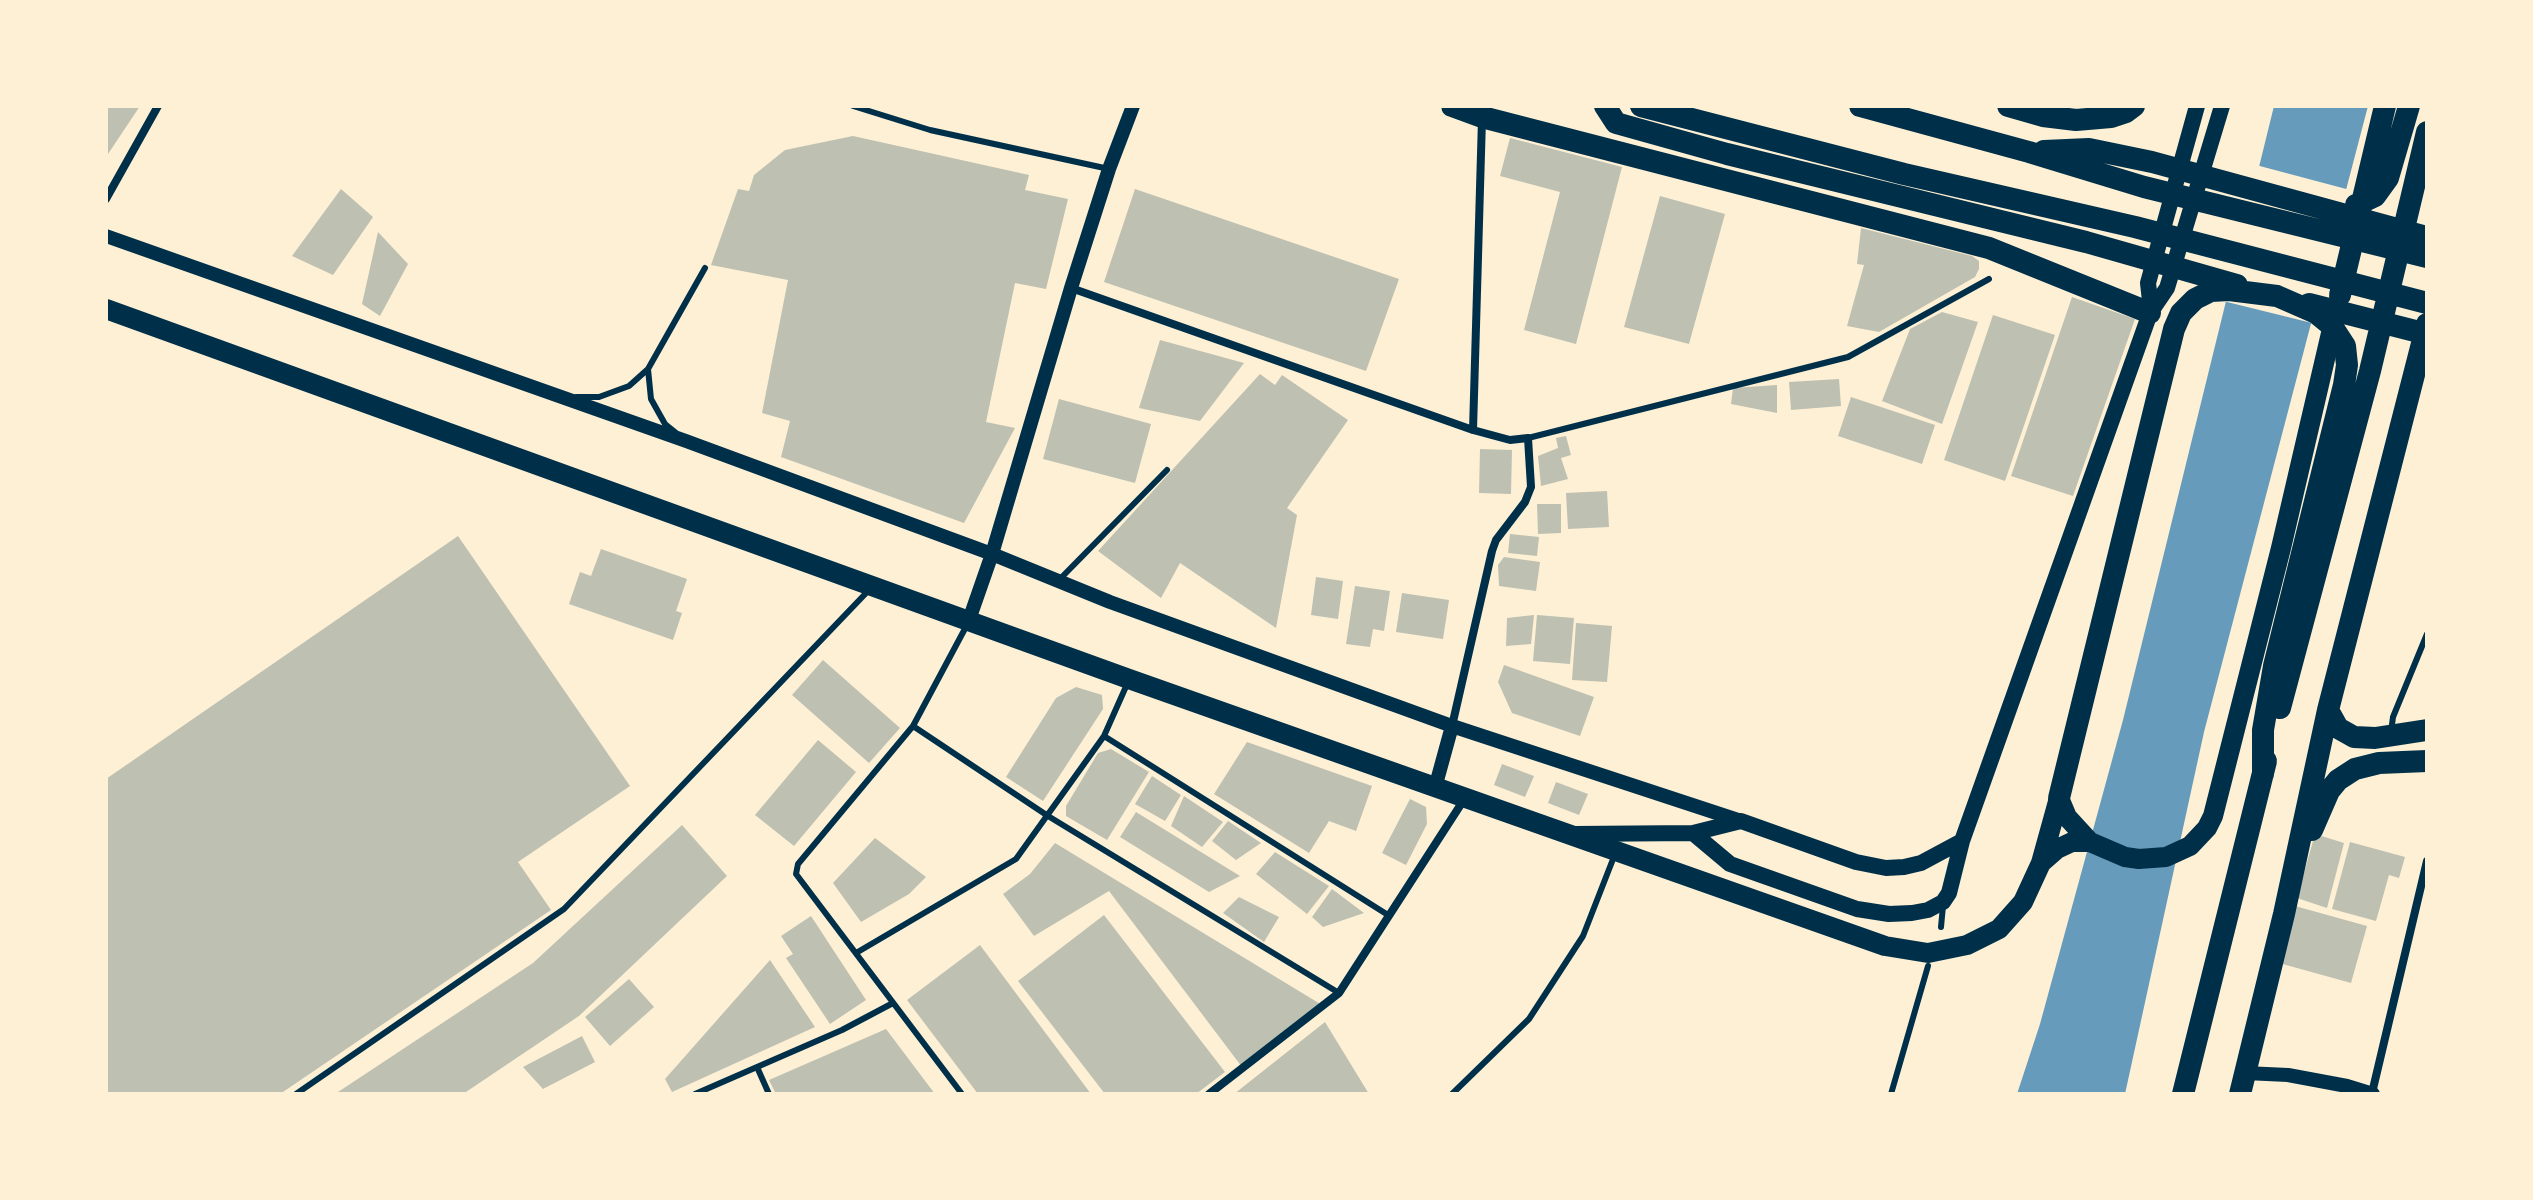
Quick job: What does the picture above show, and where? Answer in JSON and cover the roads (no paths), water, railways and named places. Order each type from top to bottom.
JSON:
[{"type":"highway","points":[[1452,106],[1482,117],[1989,248],[2150,311]]},
{"type":"highway","points":[[1605,106],[1616,123],[1727,154],[2086,242],[2427,334]]},
{"type":"highway","points":[[1641,106],[1904,174],[2135,227],[2427,303]]},
{"type":"highway","points":[[1860,106],[2144,187],[2427,257]]},
{"type":"highway","points":[[2008,106],[2043,116],[2076,120],[2111,117],[2134,106]]},
{"type":"highway","points":[[2041,863],[2057,849],[2072,842],[2090,842],[2125,857],[2166,857],[2190,846],[2207,828],[2213,816],[2281,548],[2385,106]]},
{"type":"highway","points":[[2309,205],[2338,209],[2360,204],[2375,196],[2393,167],[2409,106]]},
{"type":"highway","points":[[2183,1094],[2384,314],[2427,132]]},
{"type":"highway","points":[[2029,152],[2089,149],[2152,162],[2427,237]]},
{"type":"highway","points":[[106,309],[1435,788],[1885,946],[1928,953],[1967,945],[1999,929],[2023,902],[2041,863],[2174,329],[2181,313],[2195,299],[2211,291],[2250,291],[2277,296],[2316,313],[2332,326],[2345,346],[2347,365],[2274,666],[2263,730],[2263,774]]},
{"type":"highway","points":[[2339,301],[2384,314]]},
{"type":"highway","points":[[2242,1083],[2284,914],[2328,710],[2427,324]]},
{"type":"highway","points":[[2328,710],[2338,728],[2354,737],[2427,730]]},
{"type":"highway","points":[[2284,914],[2320,806],[2338,780],[2355,769],[2367,766],[2427,761]]},
{"type":"highway","points":[[2059,798],[2067,817],[2090,842]]},
{"type":"main road","points":[[2150,311],[2148,283],[2197,106]]},
{"type":"main road","points":[[1693,833],[1730,864],[1857,909],[1889,914],[1912,913],[1928,910],[1943,902],[1949,893],[1962,841],[2150,311],[2167,288],[2222,106]]},
{"type":"main road","points":[[1566,834],[1693,833],[1741,821],[1856,862],[1886,868],[1921,863],[1962,841]]},
{"type":"street","points":[[106,199],[158,106]]},
{"type":"street","points":[[969,620],[992,554],[1071,288],[1109,169],[1133,106]]},
{"type":"street","points":[[1473,430],[1482,117]]},
{"type":"street","points":[[106,236],[686,441],[992,554],[1110,602],[1452,726],[1741,821]]},
{"type":"street","points":[[1071,288],[1473,430],[1510,440],[1528,438],[1531,487],[1525,502],[1496,540],[1492,551],[1435,788]]},
{"type":"street","points":[[1209,1094],[1339,993],[1465,798]]},
{"type":"street","points":[[2242,1083],[2288,1075],[2373,1094],[2427,861]]},
{"type":"lane","points":[[853,106],[930,130],[1109,169]]},
{"type":"lane","points":[[563,398],[599,397],[629,386],[648,369],[705,268]]},
{"type":"lane","points":[[1528,438],[1848,357],[1989,279]]},
{"type":"lane","points":[[648,369],[651,399],[665,424],[686,441]]},
{"type":"lane","points":[[1058,581],[1167,470]]},
{"type":"lane","points":[[296,1094],[564,909],[873,585]]},
{"type":"lane","points":[[962,1094],[796,874],[798,864],[913,726],[969,620]]},
{"type":"lane","points":[[2391,735],[2393,717],[2427,634]]},
{"type":"lane","points":[[856,953],[1016,859],[1104,736],[1129,679]]},
{"type":"lane","points":[[913,726],[1048,816],[1339,993]]},
{"type":"lane","points":[[1104,736],[1388,915]]},
{"type":"lane","points":[[1452,1094],[1529,1019],[1583,936],[1620,852]]},
{"type":"lane","points":[[1941,927],[1943,902]]},
{"type":"lane","points":[[1891,1094],[1928,966]]},
{"type":"lane","points":[[695,1094],[842,1030],[893,1003]]},
{"type":"lane","points":[[757,1067],[769,1094]]},
{"type":"water","points":[[2274,106],[2368,106],[2204,732],[2125,1094],[2017,1094],[2040,1024],[2123,720]]}]
